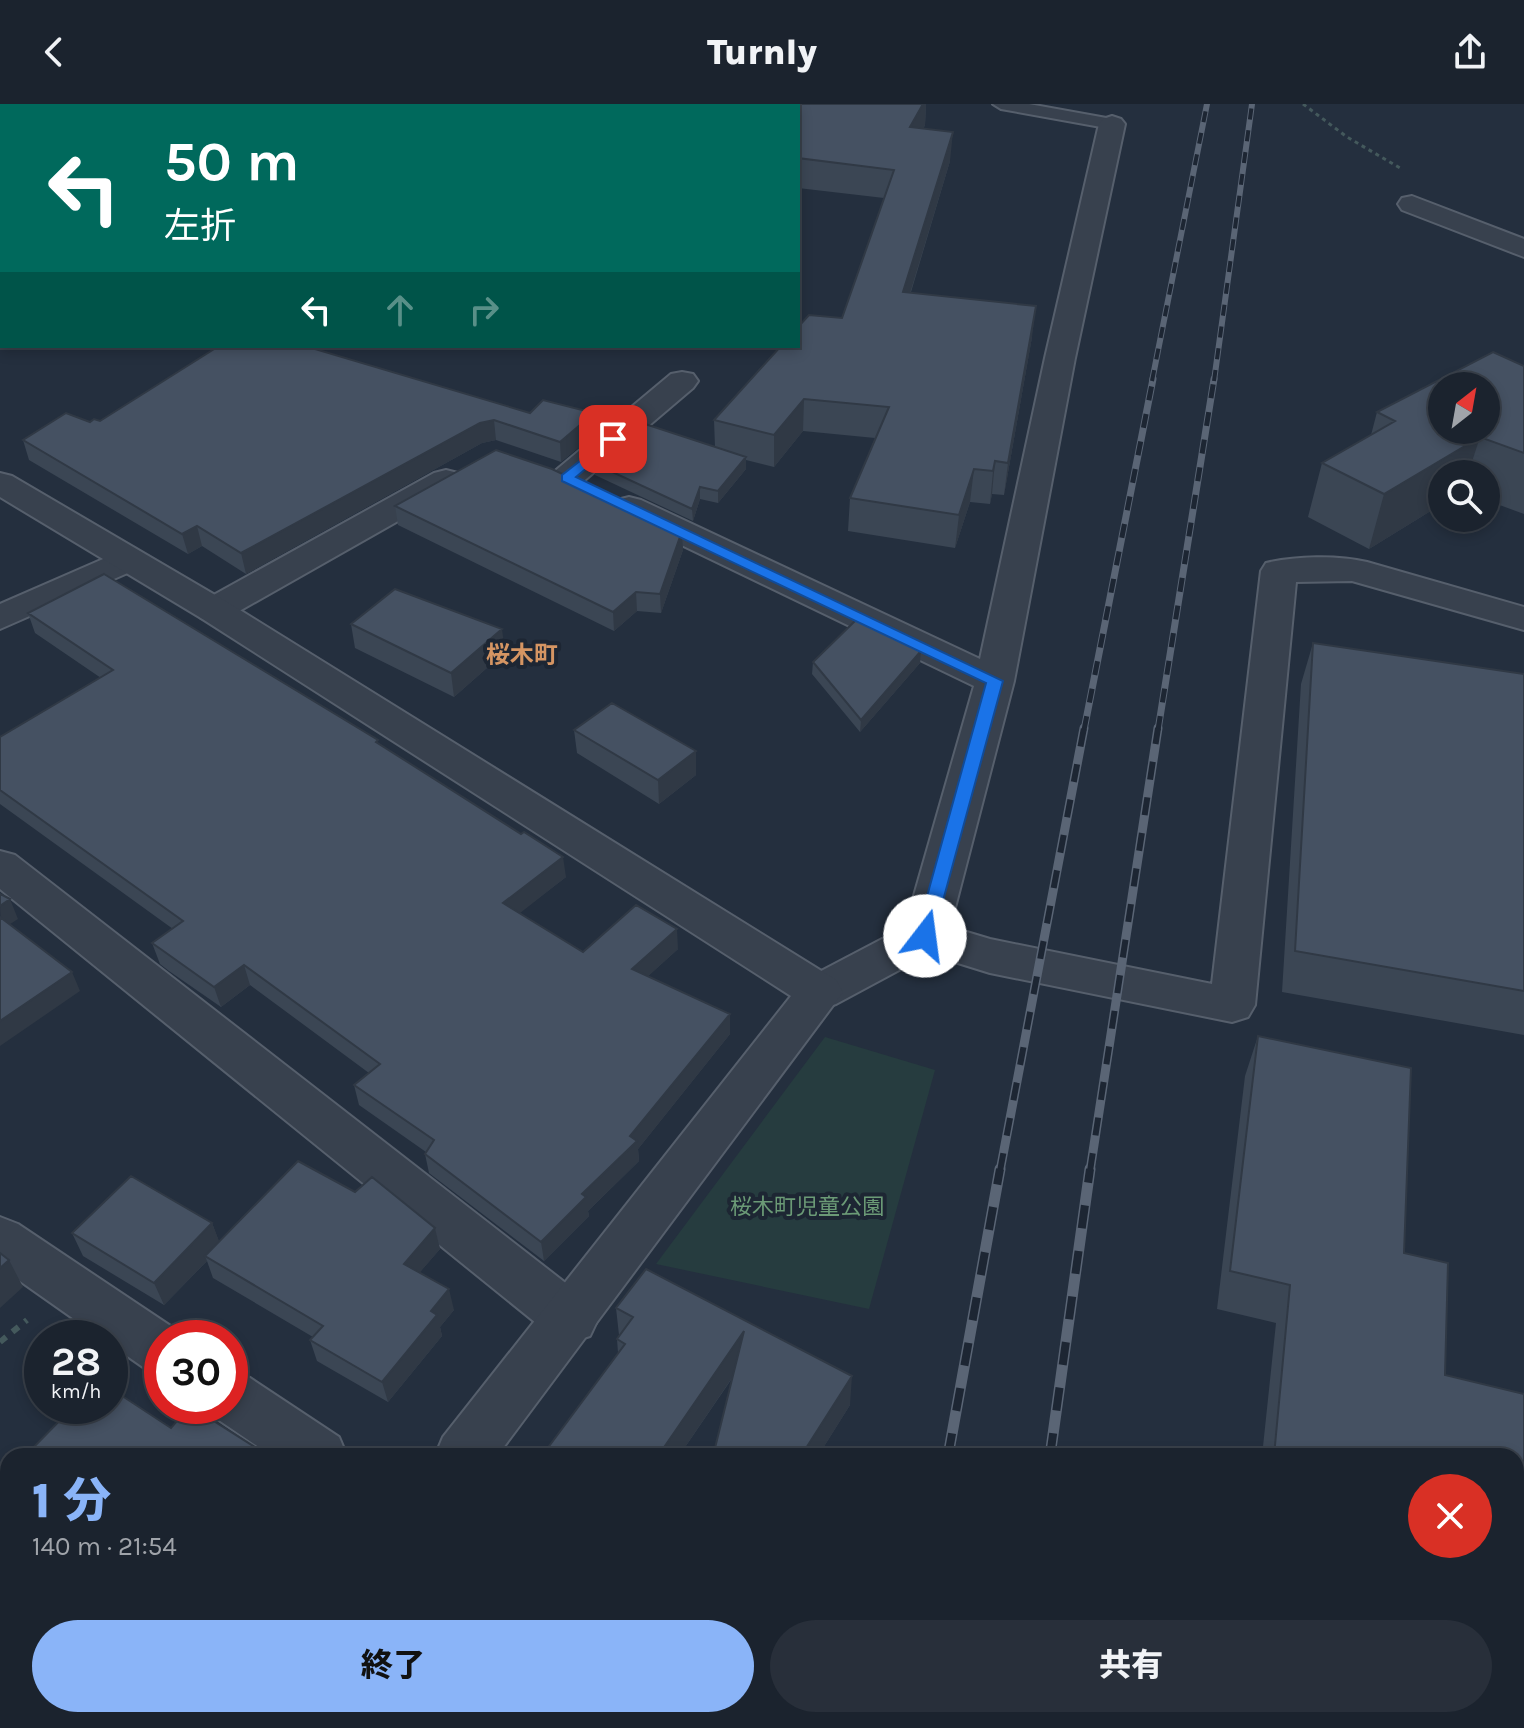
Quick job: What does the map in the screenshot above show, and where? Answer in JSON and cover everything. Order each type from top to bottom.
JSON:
[{"type":"street","points":[[925,936],[995,681],[1060,358],[1112,124]]},
{"type":"street","points":[[1524,221],[1412,204],[1524,249]]},
{"type":"street","points":[[682,381],[552,473],[995,681]]},
{"type":"street","points":[[214,610],[468,468]]},
{"type":"street","points":[[0,483],[214,610],[820,992]]},
{"type":"street","points":[[0,618],[126,560]]},
{"type":"street","points":[[469,1448],[820,992],[925,936],[990,956],[1232,1005],[1279,571],[1354,570],[1524,619]]},
{"type":"street","points":[[0,866],[571,1319]]},
{"type":"street","points":[[0,1239],[144,1338]]},
{"type":"street","points":[[248,1408],[307,1448]]},
{"type":"lane","points":[[1001,104],[1112,124]]},
{"type":"path","points":[[1303,104],[1368,151],[1401,169]]},
{"type":"green space","name":"桜木町児童公園","points":[[825,1037],[935,1070],[869,1309],[656,1264]]},
{"type":"building","points":[[800,104],[923,104],[910,127],[953,132],[903,292],[1036,306],[1008,463],[995,461],[993,471],[974,469],[959,515],[850,498],[889,407],[804,399],[774,435],[714,420],[779,348],[800,348],[800,325],[809,315],[842,318],[894,170],[800,158]]},
{"type":"building","points":[[216,348],[312,348],[530,413],[543,400],[594,413],[560,442],[494,420],[480,423],[241,553],[197,526],[182,534],[23,440],[66,413],[90,422],[94,419],[100,421]]},
{"type":"building","points":[[1493,352],[1524,366],[1524,453],[1499,444],[1500,372],[1454,372]]},
{"type":"building","points":[[1428,386],[1428,444],[1468,444],[1441,460],[1428,460],[1428,468],[1384,494],[1322,463],[1395,421],[1377,412]]},
{"type":"building","points":[[642,423],[746,457],[718,491],[700,487],[692,509],[595,464]]},
{"type":"building","points":[[496,450],[552,469],[682,531],[660,594],[636,592],[613,612],[395,506]]},
{"type":"building","points":[[104,574],[378,740],[376,742],[521,834],[524,832],[563,857],[503,903],[583,952],[636,905],[677,929],[632,969],[730,1014],[630,1136],[637,1141],[582,1194],[586,1197],[541,1242],[425,1154],[434,1140],[354,1085],[380,1064],[244,965],[214,987],[152,943],[183,921],[0,790],[0,737],[113,670],[28,613]]},
{"type":"building","points":[[395,589],[502,629],[451,673],[351,624]]},
{"type":"building","points":[[856,620],[921,651],[861,720],[813,662]]},
{"type":"building","points":[[1313,643],[1524,674],[1524,991],[1295,951]]},
{"type":"building","points":[[612,703],[696,751],[658,780],[574,730]]},
{"type":"building","points":[[0,894],[10,899],[0,906]]},
{"type":"building","points":[[0,917],[72,972],[0,1021]]},
{"type":"building","points":[[1258,1036],[1411,1068],[1404,1253],[1448,1263],[1445,1375],[1524,1394],[1524,1448],[1275,1448],[1290,1285],[1230,1271]]},
{"type":"building","points":[[298,1161],[355,1192],[372,1177],[435,1228],[404,1264],[449,1289],[431,1311],[437,1315],[382,1382],[310,1340],[323,1326],[205,1256]]},
{"type":"building","points":[[131,1176],[212,1223],[154,1283],[72,1233]]},
{"type":"building","points":[[0,1253],[9,1260],[0,1268]]},
{"type":"building","points":[[646,1269],[852,1376],[806,1448],[715,1448],[744,1331],[664,1448],[548,1448],[625,1344],[617,1339],[633,1317],[616,1308]]},
{"type":"building","points":[[128,1400],[144,1410],[144,1424],[165,1424],[171,1428],[174,1424],[218,1424],[256,1448],[33,1448],[56,1424],[128,1424]]},
{"type":"railway","points":[[1152,381],[1207,104]]},
{"type":"railway","points":[[1214,381],[1252,104]]},
{"type":"railway","points":[[1084,730],[1153,379]]},
{"type":"railway","points":[[1158,730],[1214,379]]},
{"type":"railway","points":[[1000,1171],[1084,728]]},
{"type":"railway","points":[[1090,1171],[1158,728]]},
{"type":"railway","points":[[949,1448],[1000,1169]]},
{"type":"railway","points":[[1051,1448],[1090,1169]]},
{"type":"district","name":"桜木町","points":[[522,655]]},
{"type":"route","points":[[613,439],[567,478],[995,681],[925,936]]}]
